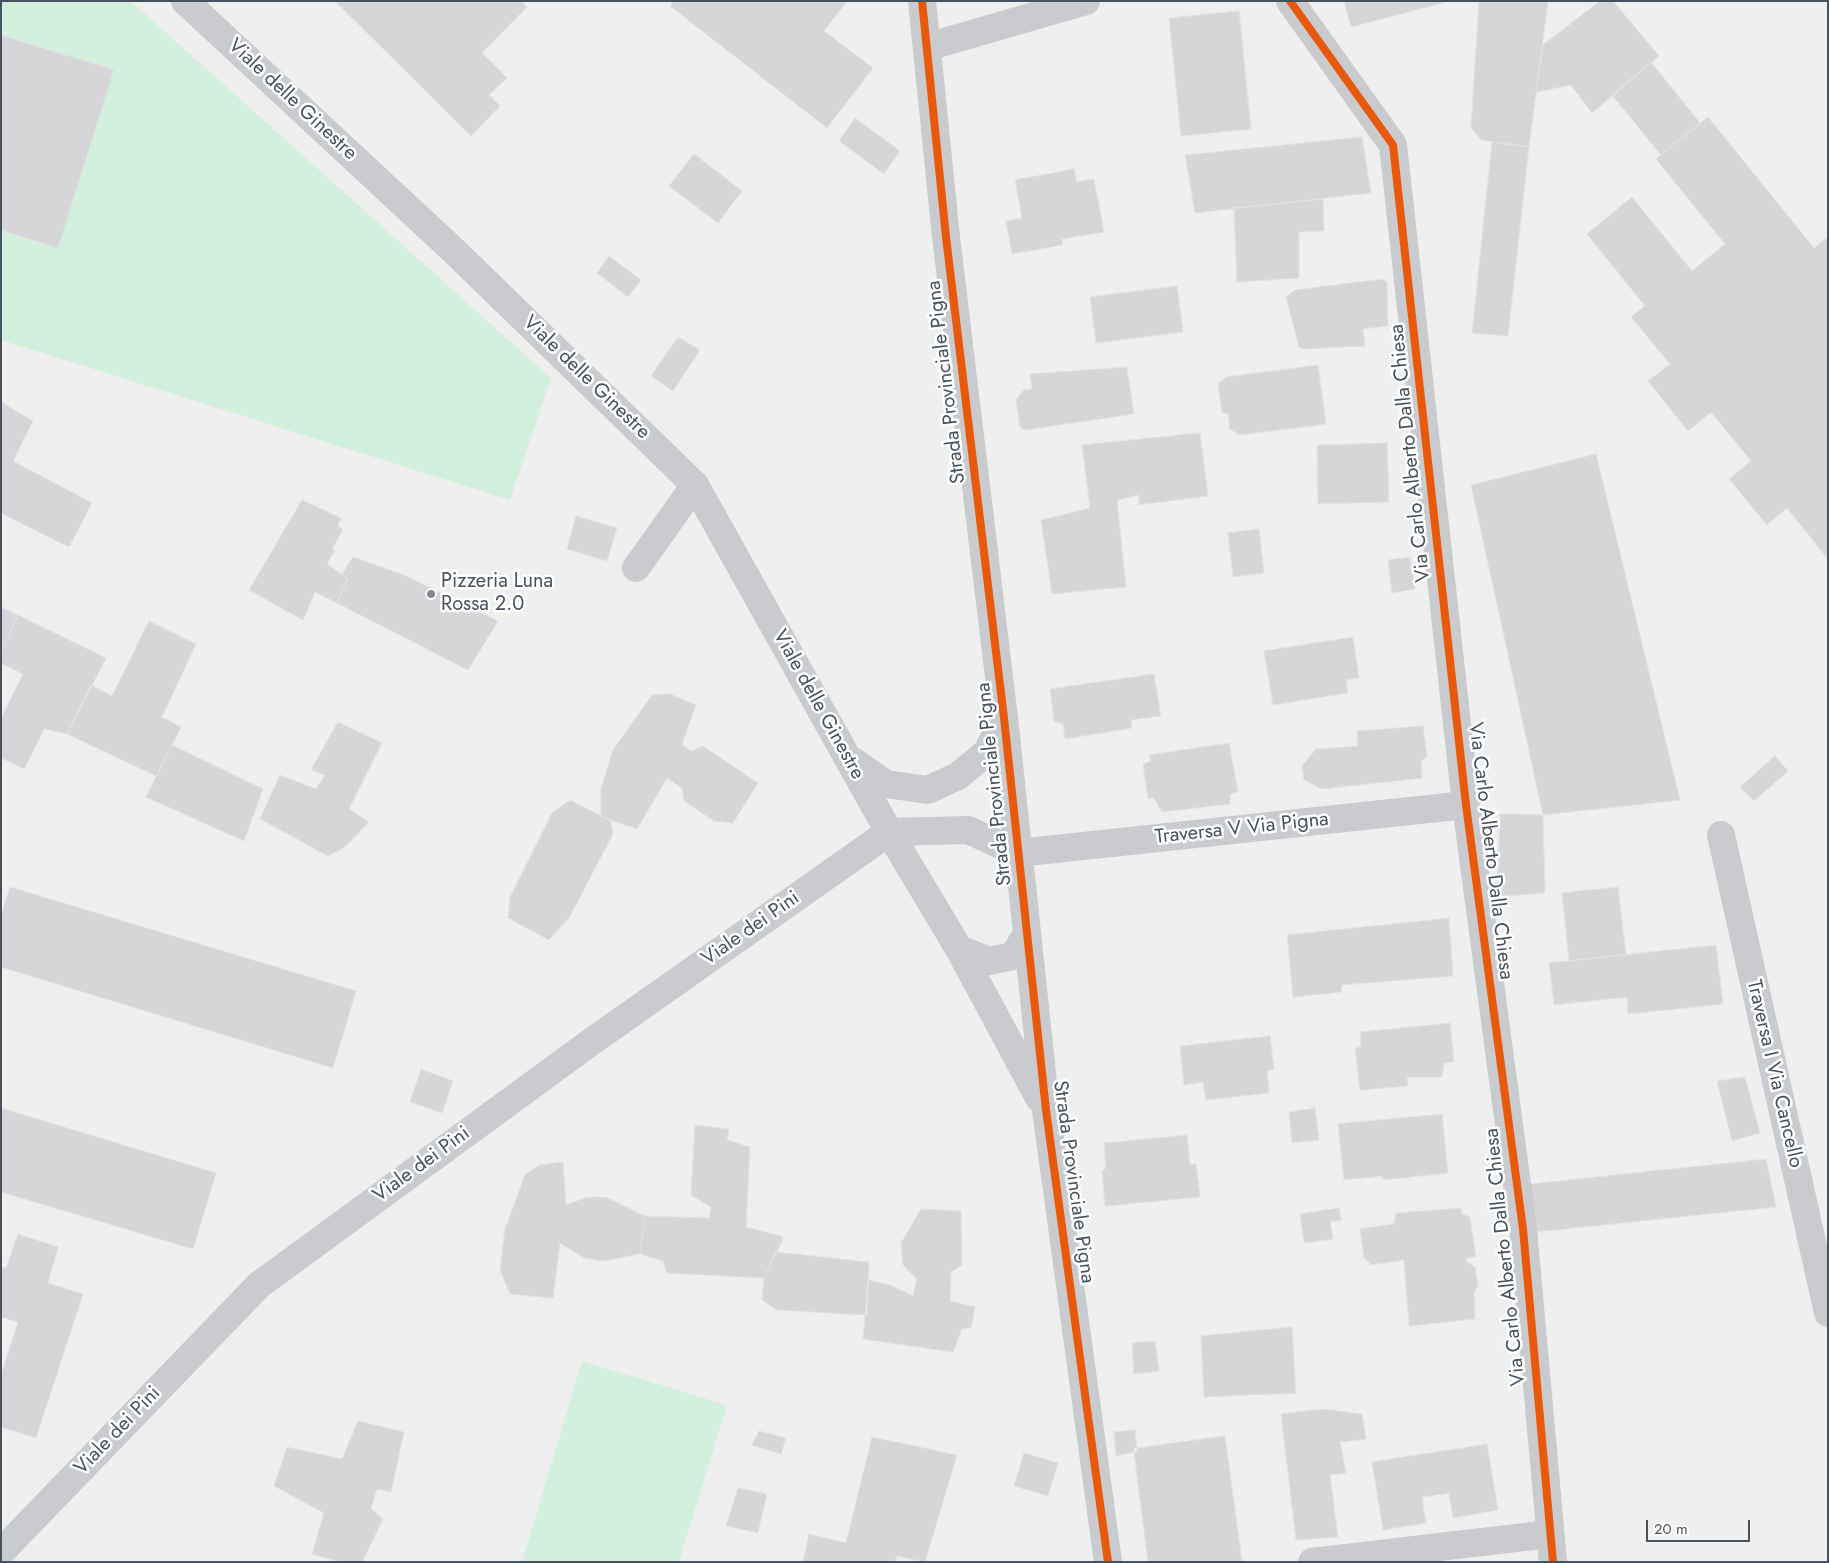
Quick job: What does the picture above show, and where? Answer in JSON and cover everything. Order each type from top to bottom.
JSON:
[{"type":"street","name":"Viale delle Ginestre","points":[[185,1],[454,250],[696,485],[889,832],[959,949],[1046,1110]]},
{"type":"street","name":"Strada Provinciale Pigna","points":[[922,1],[947,247],[1004,718],[1046,1110],[1108,1562]]},
{"type":"street","points":[[927,48],[1086,1]]},
{"type":"street","name":"Via Carlo Alberto Dalla Chiesa","points":[[1290,1],[1393,145],[1466,805],[1523,1229],[1553,1562]]},
{"type":"street","points":[[636,568],[696,485]]},
{"type":"street","points":[[847,757],[886,784],[928,790],[958,776],[986,752],[1004,718]]},
{"type":"street","name":"Traversa V Via Pigna","points":[[1018,853],[1466,805]]},
{"type":"street","points":[[889,832],[968,830],[1018,853]]},
{"type":"street","name":"Viale dei Pini","points":[[1,1552],[259,1285],[591,1042],[889,832]]},
{"type":"street","name":"Traversa I Via Cancello","points":[[1721,835],[1828,1313]]},
{"type":"street","points":[[959,949],[988,961],[1013,956],[1027,934]]},
{"type":"street","points":[[1312,1562],[1550,1534]]},
{"type":"green space","points":[[1,1],[131,1],[551,378],[510,500],[1,340]]},
{"type":"green space","points":[[582,1361],[727,1405],[679,1562],[522,1562]]},
{"type":"building","points":[[335,1],[521,1],[527,7],[482,53],[507,78],[489,95],[500,106],[471,136]]},
{"type":"building","points":[[674,1],[847,1],[824,31],[873,68],[827,128],[670,6]]},
{"type":"building","points":[[1344,1],[1450,1],[1351,27]]},
{"type":"building","points":[[1479,1],[1548,1],[1529,147],[1481,140],[1471,127]]},
{"type":"building","points":[[1600,1],[1613,1],[1659,56],[1592,113],[1571,85],[1536,92],[1543,45]]},
{"type":"building","points":[[1239,11],[1251,129],[1181,136],[1169,18]]},
{"type":"building","points":[[1,35],[114,70],[58,248],[1,230]]},
{"type":"building","points":[[1651,62],[1700,123],[1661,155],[1612,95]]},
{"type":"building","points":[[1708,117],[1814,248],[1828,237],[1828,559],[1787,508],[1767,525],[1729,479],[1751,461],[1711,412],[1688,431],[1648,381],[1670,364],[1631,317],[1645,306],[1587,234],[1632,197],[1692,271],[1725,244],[1656,159]]},
{"type":"building","points":[[855,118],[900,151],[884,174],[839,141]]},
{"type":"building","points":[[1362,137],[1371,193],[1195,213],[1185,155]]},
{"type":"building","points":[[1492,142],[1529,147],[1508,336],[1472,333]]},
{"type":"building","points":[[694,154],[742,191],[718,223],[669,186]]},
{"type":"building","points":[[1074,169],[1077,182],[1094,179],[1104,232],[1062,239],[1062,245],[1012,254],[1006,221],[1022,218],[1015,180]]},
{"type":"building","points":[[1323,199],[1324,231],[1299,232],[1299,278],[1237,282],[1234,208]]},
{"type":"building","points":[[609,256],[641,280],[628,297],[597,273]]},
{"type":"building","points":[[1382,279],[1387,283],[1388,326],[1363,329],[1365,346],[1304,349],[1299,347],[1286,297],[1295,290]]},
{"type":"building","points":[[1177,286],[1183,332],[1096,343],[1090,297]]},
{"type":"building","points":[[678,337],[700,350],[673,391],[651,376]]},
{"type":"building","points":[[1318,365],[1326,424],[1239,435],[1230,429],[1228,413],[1222,413],[1218,384],[1227,377]]},
{"type":"building","points":[[1127,367],[1134,414],[1025,430],[1020,427],[1016,400],[1024,390],[1032,389],[1030,374]]},
{"type":"building","points":[[1,402],[33,421],[13,461],[92,503],[69,547],[1,513]]},
{"type":"building","points":[[1200,433],[1208,496],[1139,505],[1139,495],[1117,500],[1126,587],[1052,594],[1041,520],[1090,508],[1082,445]]},
{"type":"building","points":[[1387,443],[1389,502],[1318,504],[1317,445]]},
{"type":"building","points":[[1596,454],[1680,800],[1543,815],[1471,485]]},
{"type":"building","points":[[302,500],[341,518],[338,526],[343,530],[332,549],[335,550],[327,564],[348,579],[337,603],[315,592],[303,620],[249,590]]},
{"type":"building","points":[[576,516],[617,528],[607,561],[567,549]]},
{"type":"building","points":[[1259,529],[1264,573],[1233,577],[1228,533]]},
{"type":"building","points":[[353,557],[404,575],[498,621],[468,670],[337,603],[348,579],[342,574]]},
{"type":"building","points":[[1410,557],[1415,589],[1392,593],[1388,560]]},
{"type":"building","points":[[1,607],[18,615],[1,653]]},
{"type":"building","points":[[18,615],[106,658],[67,734],[44,729],[24,769],[1,758],[1,719],[23,674],[1,663],[1,653]]},
{"type":"building","points":[[149,621],[196,644],[162,717],[181,727],[156,776],[67,734],[91,685],[112,696]]},
{"type":"building","points":[[1353,637],[1359,678],[1346,680],[1348,693],[1273,705],[1264,651]]},
{"type":"building","points":[[1154,674],[1161,716],[1131,720],[1132,728],[1065,739],[1063,724],[1054,721],[1050,689]]},
{"type":"building","points":[[670,694],[696,705],[682,744],[691,751],[703,746],[758,783],[733,823],[714,821],[684,801],[682,788],[667,778],[637,829],[601,816],[601,788],[613,750],[652,695]]},
{"type":"building","points":[[338,722],[382,743],[349,809],[369,822],[345,847],[328,856],[260,819],[280,775],[316,789],[325,775],[311,770]]},
{"type":"building","points":[[1423,726],[1427,756],[1421,762],[1422,778],[1322,789],[1304,780],[1302,766],[1316,749],[1358,746],[1357,731]]},
{"type":"building","points":[[1229,743],[1238,792],[1230,794],[1230,804],[1162,812],[1154,798],[1148,799],[1143,764],[1151,761],[1149,755]]},
{"type":"building","points":[[172,745],[263,789],[244,841],[146,797]]},
{"type":"building","points":[[1775,756],[1788,771],[1754,801],[1740,787]]},
{"type":"building","points":[[570,800],[611,821],[613,834],[569,918],[549,940],[508,918],[510,897],[552,813]]},
{"type":"building","points":[[1500,814],[1543,815],[1545,893],[1497,897]]},
{"type":"building","points":[[10,887],[356,991],[333,1068],[1,967],[1,915]]},
{"type":"building","points":[[1618,887],[1626,955],[1569,961],[1562,893]]},
{"type":"building","points":[[1449,918],[1453,976],[1342,985],[1341,992],[1293,997],[1287,935]]},
{"type":"building","points":[[1716,945],[1723,1004],[1628,1014],[1627,997],[1554,1005],[1549,963]]},
{"type":"building","points":[[1450,1023],[1454,1062],[1444,1063],[1442,1077],[1407,1077],[1408,1086],[1360,1090],[1355,1049],[1361,1046],[1360,1032]]},
{"type":"building","points":[[1270,1036],[1274,1069],[1267,1071],[1269,1093],[1206,1100],[1203,1082],[1184,1085],[1180,1046]]},
{"type":"building","points":[[421,1069],[453,1081],[442,1113],[410,1102]]},
{"type":"building","points":[[1745,1077],[1760,1133],[1732,1141],[1717,1081]]},
{"type":"building","points":[[1,1108],[216,1173],[193,1249],[1,1192]]},
{"type":"building","points":[[1315,1108],[1319,1140],[1292,1143],[1289,1112]]},
{"type":"building","points":[[1442,1114],[1448,1173],[1383,1180],[1383,1176],[1344,1180],[1338,1124]]},
{"type":"building","points":[[695,1125],[729,1129],[727,1140],[750,1147],[746,1227],[784,1237],[764,1278],[667,1273],[663,1261],[640,1254],[645,1216],[709,1218],[711,1207],[691,1195]]},
{"type":"building","points":[[1187,1135],[1190,1165],[1196,1164],[1200,1197],[1105,1206],[1102,1171],[1106,1168],[1104,1143]]},
{"type":"building","points":[[1766,1159],[1776,1207],[1535,1232],[1530,1184]]},
{"type":"building","points":[[563,1162],[566,1205],[587,1197],[606,1197],[645,1216],[640,1254],[603,1261],[584,1258],[560,1243],[553,1298],[510,1294],[500,1270],[505,1229],[525,1175],[539,1165]]},
{"type":"building","points":[[1339,1208],[1341,1220],[1330,1222],[1333,1239],[1304,1243],[1300,1214]]},
{"type":"building","points":[[1461,1208],[1462,1214],[1470,1217],[1476,1257],[1466,1258],[1467,1262],[1475,1267],[1478,1286],[1474,1293],[1475,1319],[1409,1326],[1404,1260],[1371,1265],[1364,1257],[1360,1229],[1394,1224],[1396,1213]]},
{"type":"building","points":[[921,1209],[961,1211],[962,1265],[951,1272],[950,1301],[975,1307],[971,1328],[962,1329],[953,1352],[863,1339],[868,1280],[890,1285],[913,1296],[917,1279],[903,1265],[901,1243]]},
{"type":"building","points":[[18,1234],[58,1247],[48,1283],[83,1294],[36,1438],[1,1427],[1,1375],[18,1322],[1,1317],[1,1267],[6,1268]]},
{"type":"building","points":[[776,1252],[869,1262],[867,1315],[777,1310],[762,1300],[764,1278]]},
{"type":"building","points":[[1292,1327],[1296,1393],[1204,1397],[1201,1336]]},
{"type":"building","points":[[1155,1341],[1159,1371],[1134,1374],[1132,1343]]},
{"type":"building","points":[[1322,1409],[1362,1414],[1366,1439],[1340,1442],[1346,1473],[1330,1475],[1338,1537],[1296,1540],[1281,1414]]},
{"type":"building","points":[[358,1421],[404,1432],[391,1492],[377,1489],[371,1508],[383,1519],[362,1562],[340,1562],[312,1554],[324,1513],[274,1486],[287,1447],[342,1459]]},
{"type":"building","points":[[1135,1430],[1137,1448],[1134,1448],[1134,1452],[1116,1456],[1114,1432]]},
{"type":"building","points":[[759,1431],[786,1438],[781,1454],[752,1445]]},
{"type":"building","points":[[1225,1436],[1242,1562],[1148,1562],[1134,1452],[1137,1452],[1137,1448]]},
{"type":"building","points":[[872,1437],[957,1455],[925,1562],[897,1556],[895,1562],[803,1562],[809,1534],[846,1543]]},
{"type":"building","points":[[1487,1444],[1498,1510],[1453,1518],[1449,1493],[1422,1497],[1426,1523],[1383,1530],[1372,1462]]},
{"type":"building","points":[[1024,1453],[1058,1463],[1048,1496],[1014,1486]]},
{"type":"building","points":[[738,1488],[767,1494],[758,1533],[726,1526]]},
{"type":"cycle path","points":[[922,1],[946,237],[1004,718],[1046,1110],[1108,1562]]},
{"type":"cycle path","points":[[1290,1],[1393,145],[1466,805],[1523,1229],[1553,1562]]},
{"type":"place","name":"Pizzeria Luna Rossa 2.0","points":[[431,594]]}]
